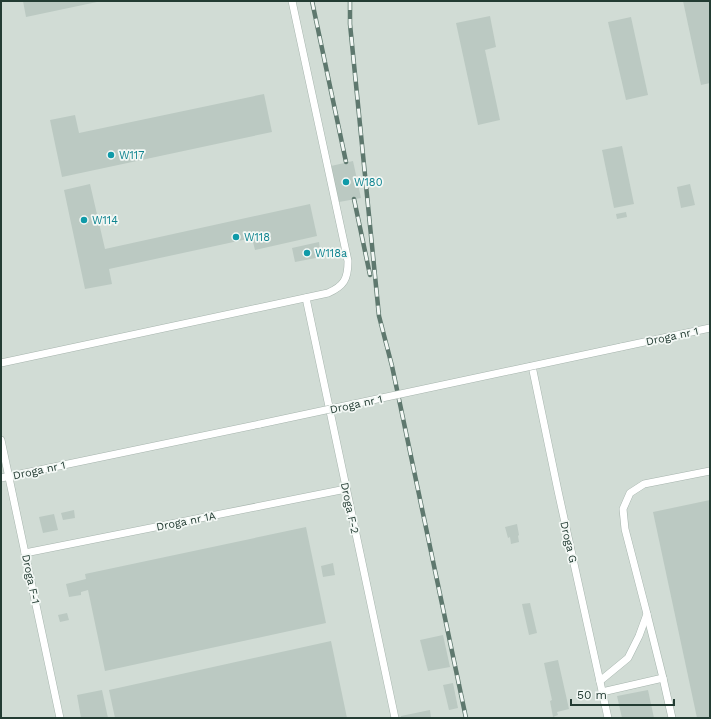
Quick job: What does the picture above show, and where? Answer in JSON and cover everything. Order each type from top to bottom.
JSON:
[{"type":"lane","points":[[1,363],[328,293],[338,289],[344,282],[348,271],[348,261],[292,1]]},
{"type":"lane","name":"Droga F-2","points":[[306,298],[395,718]]},
{"type":"lane","name":"Droga nr 1","points":[[1,478],[710,328]]},
{"type":"lane","name":"Droga G","points":[[532,366],[608,718]]},
{"type":"lane","name":"Droga F-1","points":[[1,440],[60,718]]},
{"type":"lane","points":[[672,718],[625,529],[622,509],[630,493],[644,484],[710,471]]},
{"type":"lane","name":"Droga nr 1A","points":[[25,553],[346,489]]},
{"type":"lane","points":[[600,681],[628,658],[639,636],[647,614]]},
{"type":"lane","points":[[602,692],[663,678]]},
{"type":"shaded area","points":[[1,1],[710,1],[710,718],[1,718]]},
{"type":"building","points":[[23,1],[97,1],[97,2],[26,17]]},
{"type":"building","points":[[683,1],[710,1],[710,83],[701,85]]},
{"type":"building","points":[[490,16],[496,47],[485,50],[500,120],[478,125],[456,23]]},
{"type":"building","points":[[631,17],[648,95],[626,100],[608,22]]},
{"type":"building","name":"W117","points":[[264,94],[272,132],[62,177],[50,120],[75,115],[79,133]]},
{"type":"building","points":[[622,146],[634,204],[614,208],[602,150]]},
{"type":"building","name":"W180","points":[[353,161],[361,198],[339,202],[331,166]]},
{"type":"building","name":"W118","points":[[90,184],[105,249],[310,204],[317,236],[255,250],[252,238],[109,269],[112,284],[85,289],[64,190]]},
{"type":"building","points":[[690,184],[695,205],[681,208],[677,187]]},
{"type":"building","points":[[626,212],[627,217],[617,219],[616,214]]},
{"type":"building","name":"W118a","points":[[319,242],[321,257],[295,262],[292,248]]},
{"type":"building","points":[[710,500],[710,718],[697,718],[653,512]]},
{"type":"building","points":[[74,510],[75,518],[63,520],[61,513]]},
{"type":"building","points":[[54,514],[58,530],[43,533],[39,517]]},
{"type":"building","points":[[517,524],[519,542],[511,544],[510,537],[508,538],[505,527]]},
{"type":"building","points":[[306,527],[326,623],[105,671],[88,590],[81,592],[81,595],[69,597],[66,584],[86,579],[85,574]]},
{"type":"building","points":[[333,563],[335,575],[323,577],[321,566]]},
{"type":"building","points":[[530,603],[537,633],[529,635],[522,604]]},
{"type":"building","points":[[67,613],[69,620],[60,622],[58,615]]},
{"type":"building","points":[[443,635],[450,667],[428,671],[420,640]]},
{"type":"building","points":[[331,641],[347,718],[115,718],[109,690]]},
{"type":"building","points":[[558,660],[569,709],[557,712],[558,715],[553,717],[550,701],[552,700],[544,663]]},
{"type":"building","points":[[453,683],[458,708],[449,710],[443,685]]},
{"type":"building","points":[[102,690],[108,718],[81,718],[77,695]]},
{"type":"building","points":[[648,690],[654,718],[622,718],[617,696]]},
{"type":"building","points":[[430,710],[431,718],[401,718],[401,716]]},
{"type":"railway","points":[[312,1],[346,162]]},
{"type":"railway","points":[[350,1],[350,24],[379,316],[392,366],[466,718]]},
{"type":"railway","points":[[354,199],[370,275]]},
{"type":"place","name":"W117","points":[[111,155]]},
{"type":"place","name":"W180","points":[[346,182]]},
{"type":"place","name":"W114","points":[[84,220]]},
{"type":"place","name":"W118","points":[[236,237]]},
{"type":"place","name":"W118a","points":[[307,253]]}]
